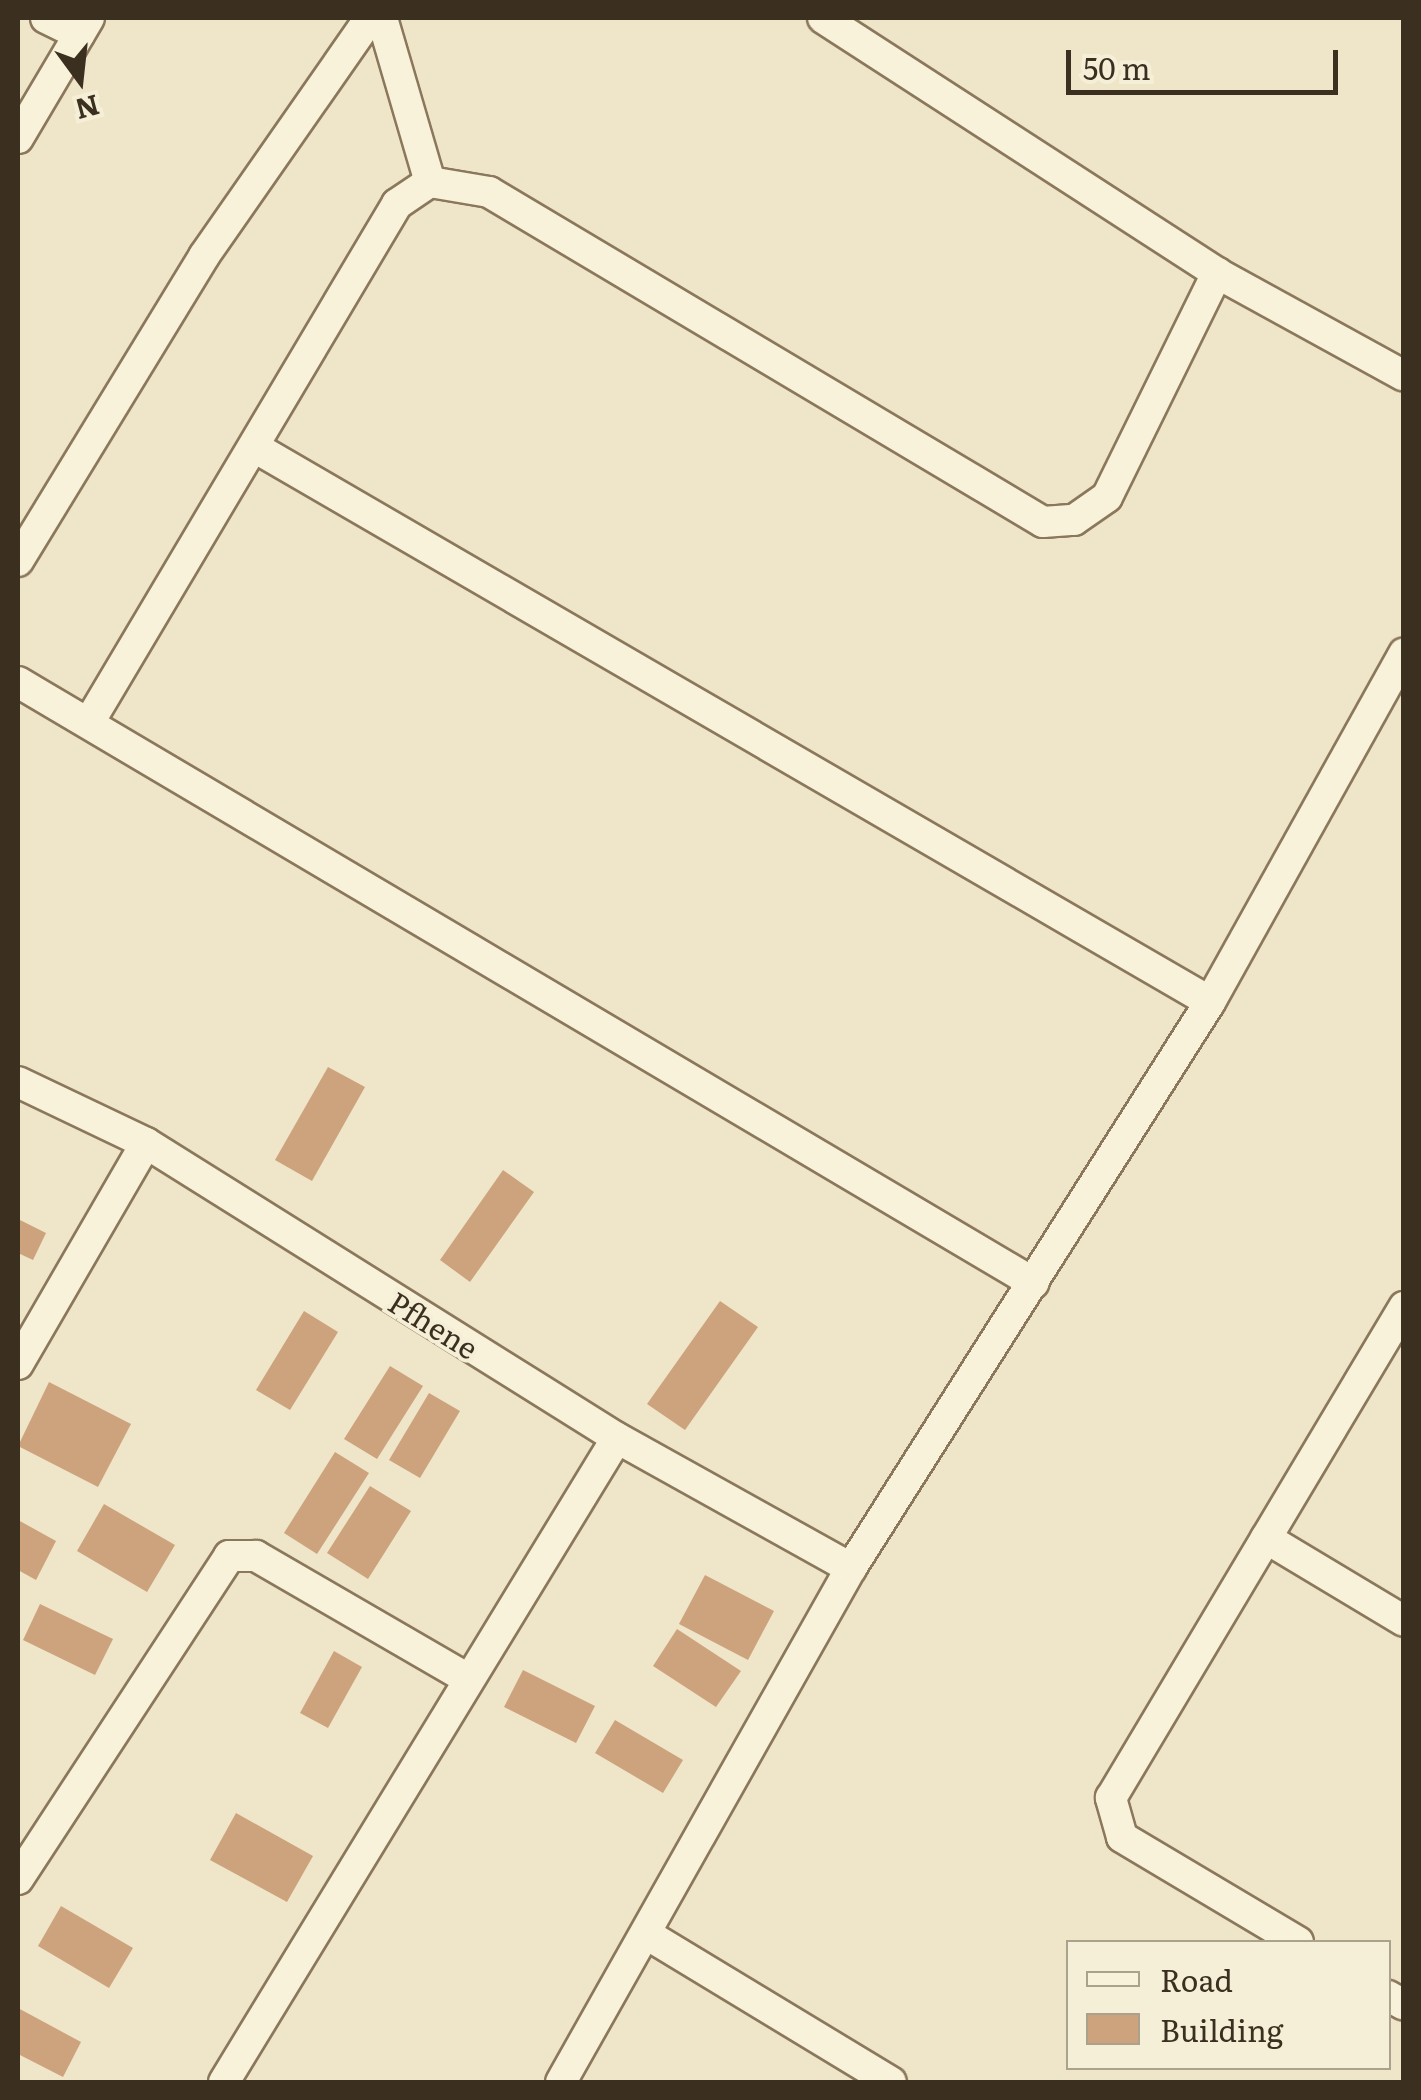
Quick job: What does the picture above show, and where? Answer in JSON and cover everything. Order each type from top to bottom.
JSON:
[{"type":"street","points":[[18,138],[84,26],[46,18]]},
{"type":"street","points":[[18,561],[204,256],[370,18]]},
{"type":"street","points":[[382,18],[430,182]]},
{"type":"street","points":[[822,18],[1218,273],[1404,376]]},
{"type":"street","points":[[91,719],[256,448],[397,204],[430,182],[488,192],[1043,522],[1074,520],[1107,497],[1218,273]]},
{"type":"street","points":[[256,448],[1210,1002]]},
{"type":"street","points":[[562,2082],[851,1568],[1210,1002],[1404,652]]},
{"type":"street","points":[[18,682],[91,719],[1034,1283]]},
{"type":"street","name":"Pfhene","points":[[18,1082],[146,1143],[617,1438],[851,1568]]},
{"type":"street","points":[[18,1364],[146,1143]]},
{"type":"street","points":[[1295,1940],[1122,1838],[1111,1798],[1404,1307]]},
{"type":"street","points":[[224,2082],[617,1438]]},
{"type":"street","points":[[1266,1538],[1404,1621]]},
{"type":"street","points":[[18,1879],[228,1556],[256,1556],[468,1679]]},
{"type":"street","points":[[648,1935],[890,2082]]},
{"type":"building","points":[[328,1067],[365,1087],[312,1181],[275,1160]]},
{"type":"building","points":[[503,1170],[534,1192],[470,1282],[440,1260]]},
{"type":"building","points":[[18,1219],[46,1233],[33,1260],[18,1253]]},
{"type":"building","points":[[720,1301],[758,1327],[685,1430],[647,1404]]},
{"type":"building","points":[[304,1311],[338,1332],[290,1410],[256,1390]]},
{"type":"building","points":[[390,1366],[423,1386],[377,1459],[344,1439]]},
{"type":"building","points":[[49,1382],[131,1424],[98,1487],[18,1446]]},
{"type":"building","points":[[429,1393],[460,1411],[420,1478],[389,1460]]},
{"type":"building","points":[[335,1452],[369,1473],[317,1554],[284,1533]]},
{"type":"building","points":[[370,1486],[411,1511],[368,1579],[327,1553]]},
{"type":"building","points":[[104,1504],[175,1545],[147,1592],[77,1551]]},
{"type":"building","points":[[18,1520],[56,1541],[36,1580],[18,1570]]},
{"type":"building","points":[[705,1575],[774,1611],[748,1660],[679,1624]]},
{"type":"building","points":[[40,1604],[113,1639],[95,1675],[23,1640]]},
{"type":"building","points":[[677,1629],[741,1671],[716,1707],[653,1666]]},
{"type":"building","points":[[334,1651],[362,1667],[328,1728],[300,1713]]},
{"type":"building","points":[[523,1670],[595,1706],[576,1743],[504,1707]]},
{"type":"building","points":[[615,1720],[683,1760],[663,1793],[595,1753]]},
{"type":"building","points":[[236,1813],[313,1856],[287,1902],[210,1860]]},
{"type":"building","points":[[61,1906],[133,1948],[109,1988],[38,1946]]},
{"type":"building","points":[[18,2008],[81,2042],[63,2077],[18,2054]]}]
